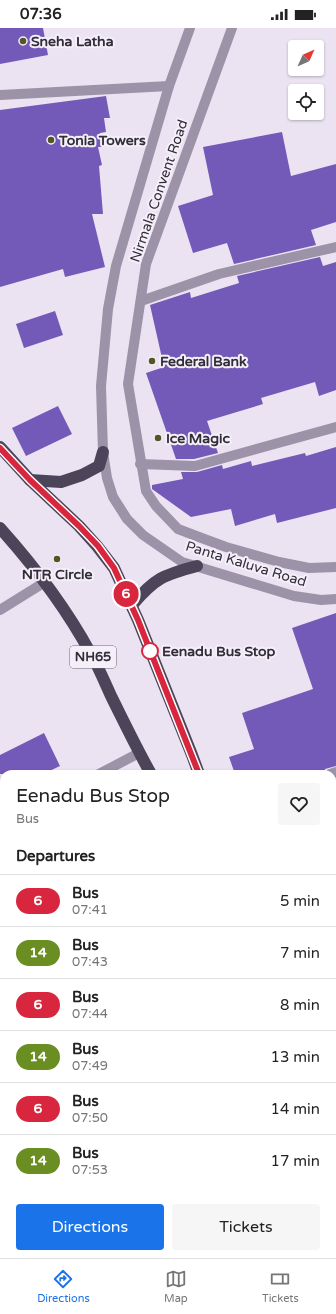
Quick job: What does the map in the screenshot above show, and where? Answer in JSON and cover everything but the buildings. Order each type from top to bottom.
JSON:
[{"type":"highway","points":[[0,448],[30,480],[79,526],[98,546],[114,568],[132,605],[198,770]]},
{"type":"highway","points":[[30,480],[61,482],[82,475],[100,466],[103,452]]},
{"type":"highway","name":"NH65","points":[[0,528],[20,550],[67,613],[92,654],[139,753],[149,770]]},
{"type":"highway","points":[[132,605],[145,589],[157,580],[171,573],[197,566]]},
{"type":"street","name":"Nirmala Convent Road","points":[[134,526],[127,519],[113,497],[107,478],[103,452],[101,386],[108,309],[116,266],[170,86],[190,28]]},
{"type":"street","name":"Nirmala Convent Road","points":[[156,506],[146,491],[140,464],[128,384],[146,264],[232,28]]},
{"type":"street","points":[[0,95],[170,86]]},
{"type":"street","points":[[141,301],[219,274],[336,247]]},
{"type":"street","points":[[140,464],[195,466],[336,427]]},
{"type":"street","name":"Panta Kaluva Road","points":[[156,506],[178,528],[226,547],[279,562],[310,568],[336,567]]},
{"type":"street","name":"Panta Kaluva Road","points":[[134,526],[143,535],[182,562],[294,596],[322,600],[336,599]]},
{"type":"street","points":[[0,610],[45,582]]},
{"type":"street","points":[[106,770],[139,753]]},
{"type":"bus line","name":"6","points":[[0,448],[60,510],[79,526],[98,546],[114,568],[132,605],[198,770]]},
{"type":"place","name":"Sneha Latha","points":[[23,41]]},
{"type":"place","name":"Tonia Towers","points":[[51,140]]},
{"type":"place","name":"Federal Bank","points":[[152,361]]},
{"type":"place","name":"Ice Magic","points":[[158,438]]},
{"type":"place","name":"NTR Circle","points":[[57,559]]},
{"type":"place","name":"Eenadu Bus Stop","points":[[150,651]]}]
